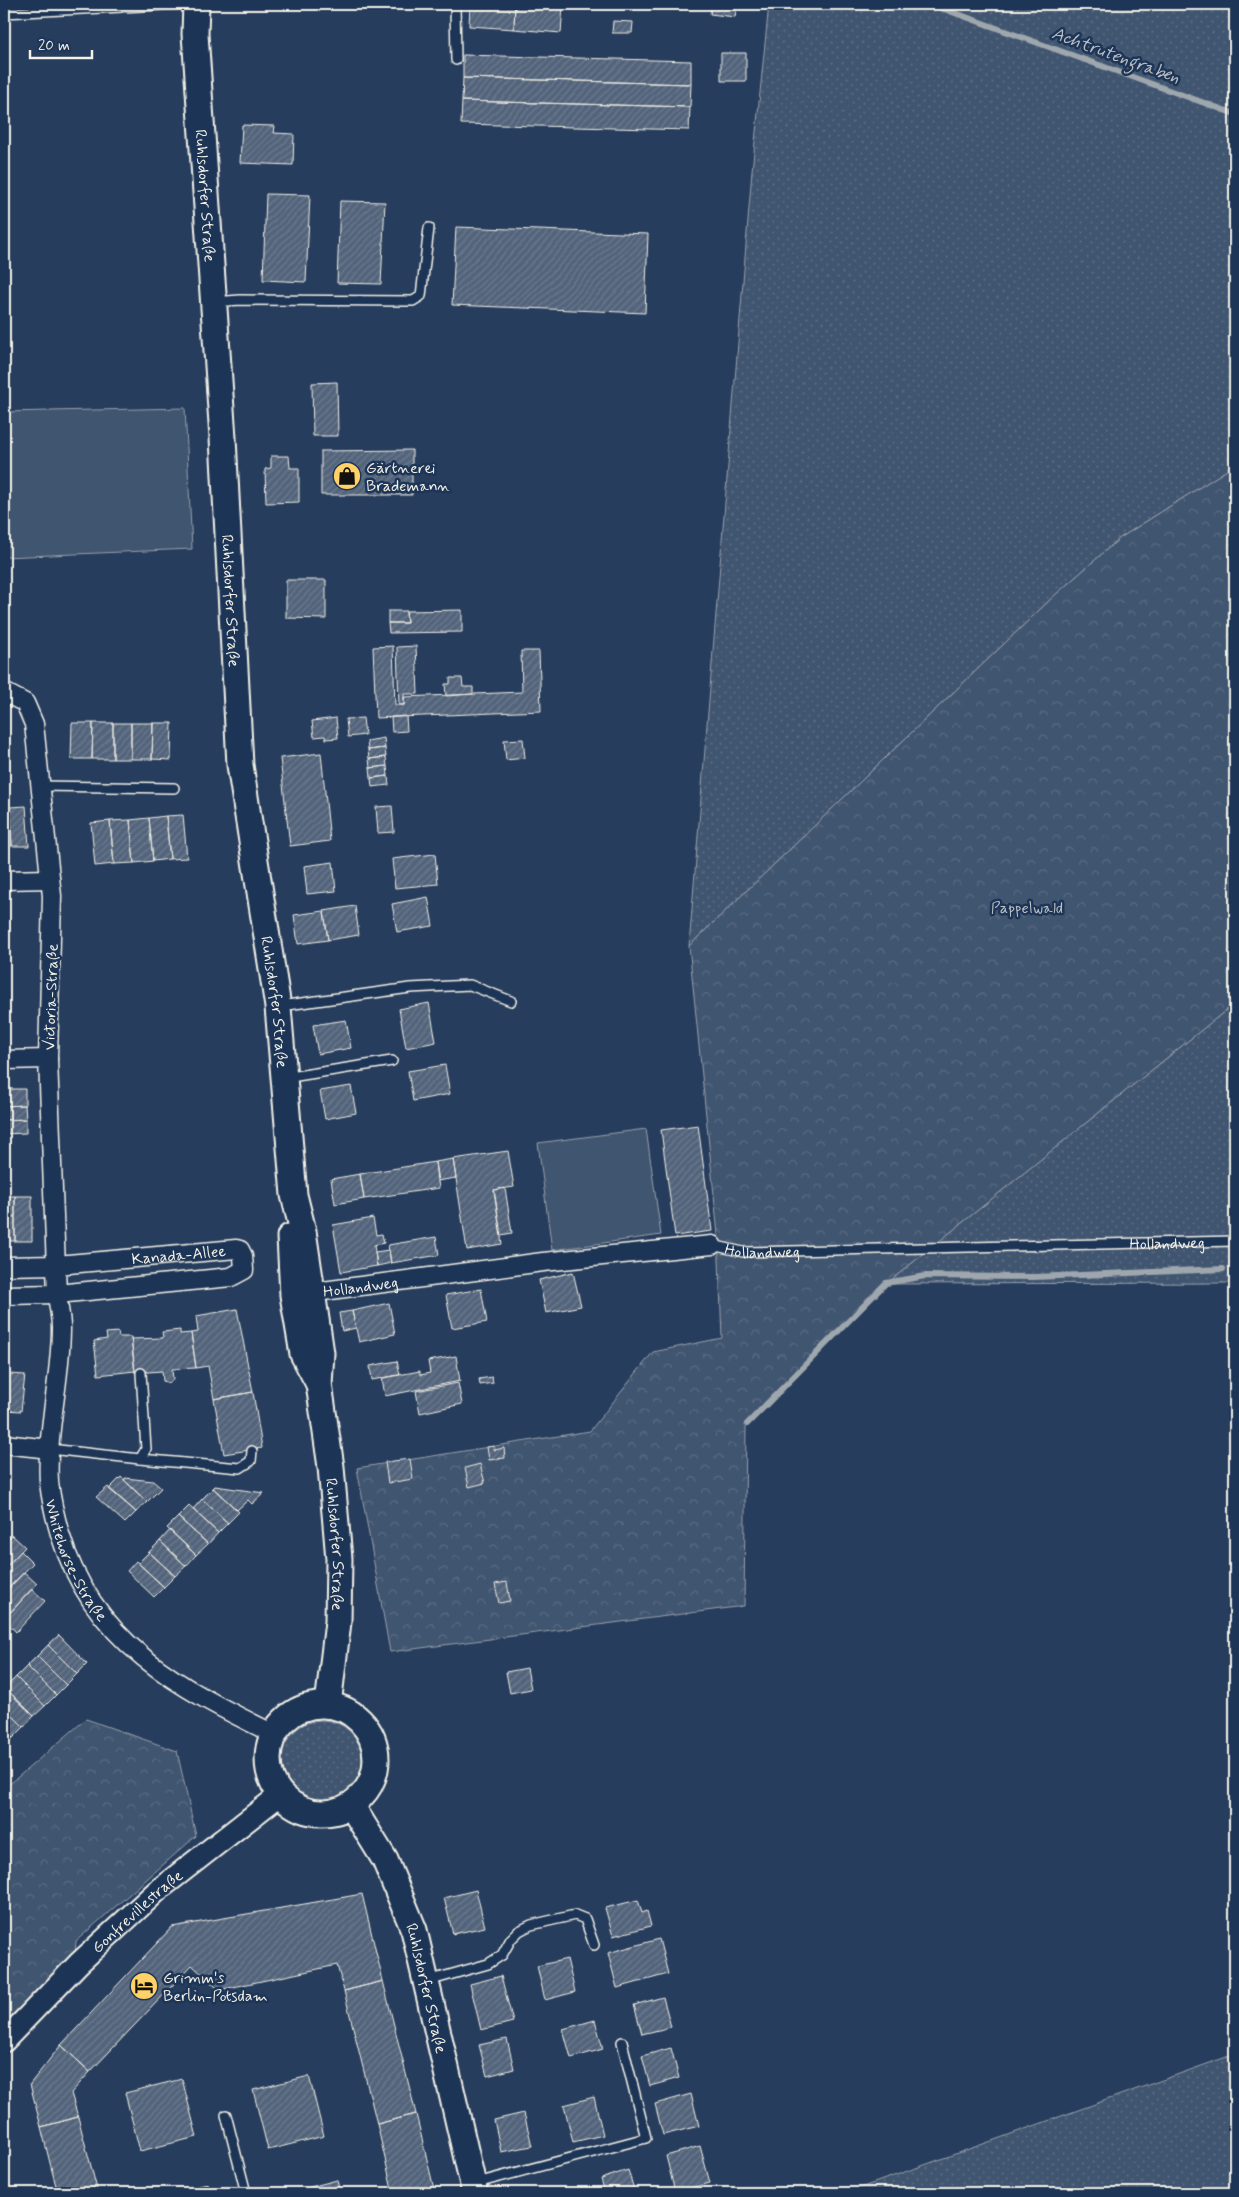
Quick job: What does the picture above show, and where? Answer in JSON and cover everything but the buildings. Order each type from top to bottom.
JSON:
[{"type":"main road","name":"Ruhlsdorfer Straße","points":[[196,4],[195,34],[214,302],[240,766],[278,1007],[294,1195],[303,1231],[303,1294],[321,1353],[319,1384],[331,1467],[339,1559],[338,1622],[328,1705]]},
{"type":"main road","points":[[328,1705],[346,1710],[361,1720],[374,1741],[376,1765],[368,1787],[351,1804],[337,1811],[321,1813],[306,1810],[292,1804],[281,1794],[271,1775],[268,1754],[274,1734],[284,1721],[297,1711],[312,1706],[328,1705]]},
{"type":"main road","name":"Ruhlsdorfer Straße","points":[[351,1804],[385,1860],[414,1930],[474,2189]]},
{"type":"street","name":"Victoria-Straße","points":[[4,692],[25,703],[34,724],[50,879],[52,960],[48,1059],[57,1294]]},
{"type":"street","points":[[4,880],[50,879]]},
{"type":"street","points":[[4,1060],[48,1059]]},
{"type":"street","name":"Hollandweg","points":[[303,1294],[543,1262],[712,1245]]},
{"type":"street","name":"Kanada-Allee","points":[[4,1266],[56,1265],[236,1249],[240,1250],[244,1264],[244,1270],[231,1276],[57,1294],[4,1295]]},
{"type":"street","name":"Whitehorse-Straße","points":[[57,1294],[61,1326],[50,1449],[50,1490],[54,1513],[76,1576],[110,1628],[150,1663],[186,1688],[274,1734]]},
{"type":"street","points":[[4,1444],[50,1449]]},
{"type":"street","name":"Gonfrevillestraße","points":[[4,2041],[79,1963],[157,1891],[281,1794]]},
{"type":"lane","points":[[4,13],[182,4]]},
{"type":"lane","points":[[455,4],[456,60]]},
{"type":"lane","points":[[214,302],[240,300],[413,301],[421,296],[428,228]]},
{"type":"lane","points":[[40,786],[174,788]]},
{"type":"lane","points":[[278,1007],[410,988],[470,985],[511,1001]]},
{"type":"lane","points":[[284,1078],[392,1061]]},
{"type":"lane","name":"Hollandweg","points":[[712,1245],[743,1252],[1235,1241]]},
{"type":"lane","points":[[140,1459],[146,1449],[141,1373]]},
{"type":"lane","points":[[50,1449],[240,1468],[251,1461],[252,1451]]},
{"type":"lane","points":[[425,1981],[488,1964],[502,1955],[511,1939],[519,1931],[530,1925],[575,1915],[585,1919],[594,1945]]},
{"type":"lane","name":"Ruhlsdorfer Straße","points":[[474,2189],[646,2138],[622,2042]]},
{"type":"lane","points":[[226,2115],[246,2193]]},
{"type":"green space","points":[[769,4],[1235,4],[1235,465],[1120,538],[1054,596],[689,946],[752,171]]},
{"type":"green space","points":[[185,408],[192,549],[4,557],[4,412]]},
{"type":"green space","name":"Pappelwald","points":[[1235,465],[1235,1003],[886,1284],[746,1425],[744,1606],[390,1652],[357,1468],[590,1431],[653,1352],[722,1338],[718,1235],[689,946],[1054,596],[1120,538]]},
{"type":"green space","points":[[1235,1003],[1235,1283],[886,1284]]},
{"type":"green space","points":[[646,1129],[661,1235],[552,1250],[538,1143]]},
{"type":"green space","points":[[86,1719],[177,1751],[196,1836],[76,1941],[75,1955],[4,2023],[4,1789]]},
{"type":"green space","points":[[322,1720],[337,1723],[350,1732],[359,1745],[362,1760],[359,1775],[350,1788],[337,1797],[322,1800],[307,1797],[294,1788],[285,1775],[282,1760],[285,1745],[294,1732],[307,1723]]},
{"type":"green space","points":[[1235,2054],[1235,2193],[846,2193]]},
{"type":"waterway","name":"Achtrutengraben","points":[[930,4],[1235,114]]},
{"type":"waterway","points":[[747,1424],[886,1283],[925,1276],[1034,1277],[1223,1269]]},
{"type":"place","name":"Gärtnerei Brademann","points":[[347,476]]},
{"type":"place","name":"Grimm's Berlin-Potsdam","points":[[144,1986]]}]
